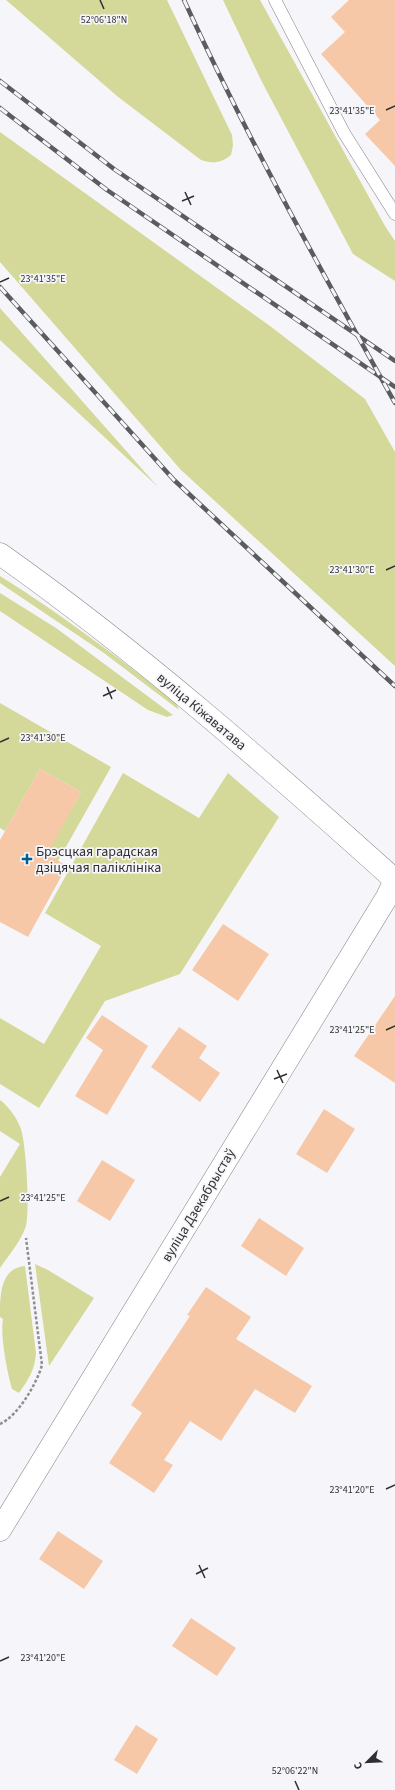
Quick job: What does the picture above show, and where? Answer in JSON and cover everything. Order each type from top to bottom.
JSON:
[{"type":"street","name":"вуліца Кіжаватава","points":[[0,554],[104,630],[198,706],[395,880]]},
{"type":"street","name":"вуліца Дзекабрыстаў","points":[[0,1530],[387,897],[395,880]]},
{"type":"lane","points":[[275,0],[344,133],[395,214]]},
{"type":"path","points":[[0,1424],[7,1421],[20,1406],[40,1374],[42,1365],[26,1238]]},
{"type":"green space","points":[[6,0],[167,0],[232,135],[233,145],[231,155],[224,160],[217,162],[201,160],[117,96]]},
{"type":"green space","points":[[223,0],[260,0],[385,226],[395,241],[395,281],[353,254],[262,82]]},
{"type":"green space","points":[[0,132],[270,326],[365,399],[395,452],[395,666],[181,470],[0,262]]},
{"type":"green space","points":[[0,308],[158,487],[0,340]]},
{"type":"green space","points":[[0,576],[67,621],[111,653],[176,703],[179,710],[104,653],[0,583]]},
{"type":"green space","points":[[0,593],[56,628],[173,715],[167,717],[148,710],[0,611]]},
{"type":"green space","points":[[0,703],[111,767],[58,861],[46,854],[81,792],[40,769],[5,831],[0,828]]},
{"type":"green space","points":[[123,773],[199,818],[228,773],[279,817],[180,974],[105,1001],[39,1108],[0,1084],[0,1018],[44,1044],[101,946],[45,913]]},
{"type":"green space","points":[[0,1100],[7,1106],[21,1129],[26,1162],[28,1207],[24,1232],[0,1268],[0,1177],[20,1144],[0,1131]]},
{"type":"green space","points":[[35,1264],[48,1270],[94,1298],[49,1366]]},
{"type":"green space","points":[[25,1266],[36,1353],[33,1370],[19,1393],[12,1389],[8,1373],[2,1334],[3,1319],[0,1317],[0,1300],[6,1277],[17,1268]]},
{"type":"building","points":[[349,0],[395,0],[395,166],[365,134],[380,120],[321,54],[345,32],[331,17]]},
{"type":"building","name":"Брэсцкая гарадская дзіцячая паліклініка","points":[[40,769],[81,792],[47,854],[67,866],[28,937],[0,922],[0,840]]},
{"type":"building","points":[[223,924],[269,954],[238,1001],[192,970]]},
{"type":"building","points":[[395,996],[395,1083],[354,1056]]},
{"type":"building","points":[[102,1015],[148,1046],[107,1115],[75,1096],[103,1050],[86,1038]]},
{"type":"building","points":[[179,1027],[207,1046],[199,1058],[220,1073],[200,1102],[151,1067]]},
{"type":"building","points":[[324,1109],[355,1129],[327,1173],[296,1154]]},
{"type":"building","points":[[102,1160],[135,1180],[110,1221],[77,1201]]},
{"type":"building","points":[[259,1218],[304,1248],[286,1276],[241,1246]]},
{"type":"building","points":[[206,1287],[251,1317],[236,1339],[312,1386],[295,1413],[255,1389],[221,1441],[190,1421],[164,1460],[173,1465],[154,1493],[109,1463],[142,1413],[131,1405],[190,1316],[187,1315]]},
{"type":"building","points":[[58,1531],[103,1561],[84,1589],[39,1559]]},
{"type":"building","points":[[191,1618],[236,1648],[217,1676],[172,1646]]},
{"type":"building","points":[[136,1725],[158,1739],[137,1774],[114,1760]]},
{"type":"railway","points":[[184,0],[259,153],[312,253],[395,403]]},
{"type":"railway","points":[[0,81],[114,169],[395,361]]},
{"type":"railway","points":[[0,108],[107,190],[395,387]]},
{"type":"railway","points":[[0,287],[174,480],[395,686]]},
{"type":"place","name":"Брэсцкая гарадская дзіцячая паліклініка","points":[[27,859]]}]
